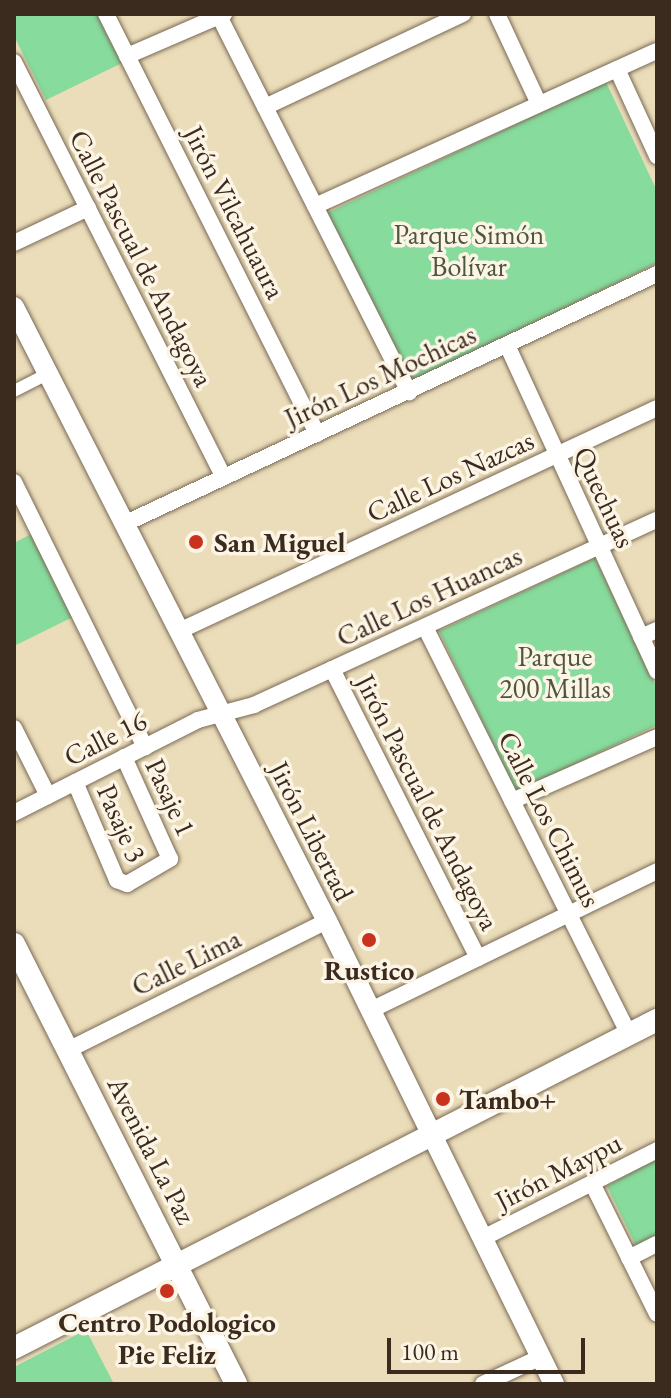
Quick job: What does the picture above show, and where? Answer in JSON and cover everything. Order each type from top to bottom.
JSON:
[{"type":"main road","name":"Avenida La Paz","points":[[14,944],[236,1384]]},
{"type":"main road","points":[[14,1348],[432,1131],[657,1020]]},
{"type":"street","name":"Jirón Vilcahuaura","points":[[106,14],[317,434]]},
{"type":"street","points":[[265,107],[463,14]]},
{"type":"street","points":[[497,14],[539,104]]},
{"type":"street","points":[[127,56],[220,15],[409,392]]},
{"type":"street","points":[[315,206],[657,51]]},
{"type":"street","name":"Calle Pascual de Andagoya","points":[[14,62],[224,477]]},
{"type":"street","points":[[617,69],[657,156]]},
{"type":"street","points":[[14,243],[88,208]]},
{"type":"street","name":"Jirón Los Mochicas","points":[[124,524],[657,274]]},
{"type":"street","name":"Jirón Libertad","points":[[14,307],[327,921],[554,1384]]},
{"type":"street","name":"Quechuas","points":[[507,345],[657,671]]},
{"type":"street","points":[[14,391],[48,374]]},
{"type":"street","name":"Calle Los Nazcas","points":[[179,631],[657,408]]},
{"type":"street","points":[[14,482],[145,747]]},
{"type":"street","name":"Calle Los Huancas","points":[[222,716],[657,520]]},
{"type":"street","name":"Calle Los Chimus","points":[[425,627],[629,1034]]},
{"type":"street","points":[[641,637],[657,630]]},
{"type":"street","name":"Jirón Pascual de Andagoya","points":[[332,669],[478,958]]},
{"type":"street","name":"Calle 16","points":[[14,813],[198,720],[222,716]]},
{"type":"street","points":[[14,728],[48,796]]},
{"type":"street","points":[[512,801],[657,737]]},
{"type":"street","name":"Pasaje 1","points":[[122,884],[170,859],[124,757]]},
{"type":"street","name":"Pasaje 3","points":[[75,782],[122,884]]},
{"type":"street","points":[[371,1010],[657,871]]},
{"type":"street","name":"Calle Lima","points":[[68,1050],[327,921]]},
{"type":"street","name":"Jirón Maypu","points":[[483,1238],[657,1150]]},
{"type":"street","points":[[592,1183],[657,1314]]},
{"type":"street","points":[[629,1258],[657,1244]]},
{"type":"street","points":[[483,1384],[541,1357]]},
{"type":"green space","points":[[14,14],[100,14],[124,62],[46,100],[14,36]]},
{"type":"green space","name":"Parque Simón Bolívar","points":[[606,82],[657,191],[657,263],[413,382],[327,213]]},
{"type":"green space","points":[[35,532],[75,616],[14,646],[14,543]]},
{"type":"green space","name":"Parque 200 Millas","points":[[595,558],[657,688],[657,725],[516,792],[439,631]]},
{"type":"green space","points":[[657,1158],[657,1238],[637,1248],[607,1186]]},
{"type":"green space","points":[[86,1330],[114,1384],[14,1384],[14,1367]]},
{"type":"place","name":"San Miguel","points":[[196,542]]},
{"type":"place","name":"Rustico","points":[[369,940]]},
{"type":"place","name":"Tambo+","points":[[443,1099]]},
{"type":"place","name":"Centro Podologico Pie Feliz","points":[[167,1291]]}]
